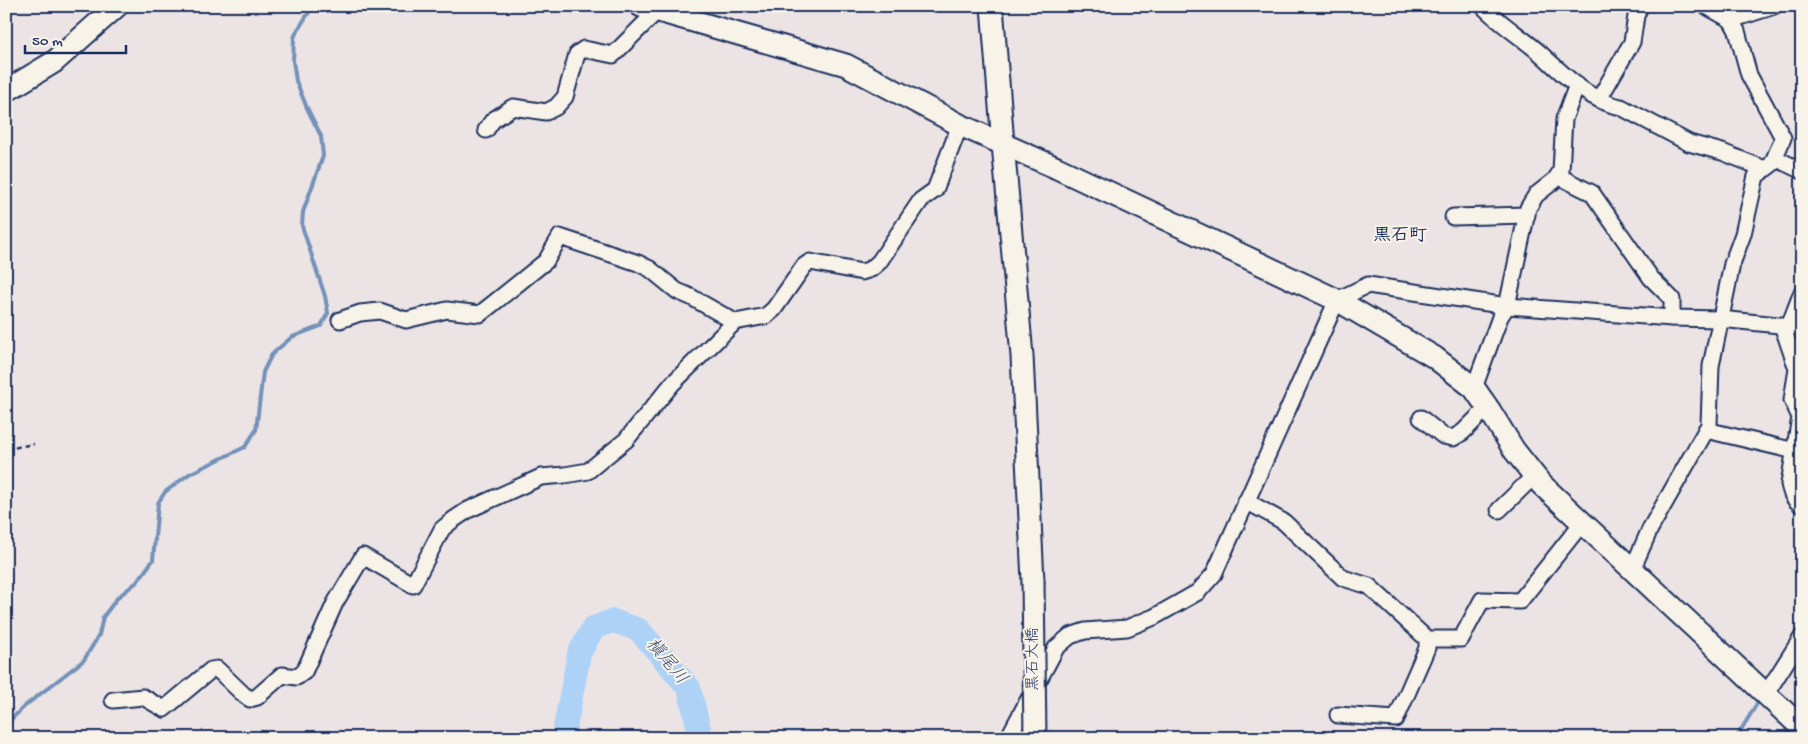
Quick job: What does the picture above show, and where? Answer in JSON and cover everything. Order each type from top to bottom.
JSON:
[{"type":"street","points":[[6,91],[54,62],[117,6]]},
{"type":"street","name":"黒石大橋","points":[[993,6],[1022,356],[1033,581],[1035,738]]},
{"type":"street","points":[[1484,6],[1494,18],[1540,53],[1577,85],[1610,105],[1621,107],[1690,143],[1802,171]]},
{"type":"street","points":[[1599,99],[1632,42],[1636,16],[1640,6]]},
{"type":"street","points":[[1632,570],[1650,529],[1709,425],[1711,366],[1732,264],[1743,234],[1756,176],[1770,164],[1783,138],[1748,75],[1737,31],[1731,20],[1706,6]]},
{"type":"street","points":[[1731,20],[1774,6]]},
{"type":"street","points":[[486,130],[493,120],[512,107],[546,112],[556,107],[565,97],[577,54],[584,49],[613,55],[649,8],[846,66],[960,125],[1337,300],[1434,356],[1474,388],[1514,450],[1541,484],[1802,728]]},
{"type":"street","points":[[1474,388],[1500,317],[1507,306],[1528,208],[1536,195],[1555,180],[1561,172],[1564,119],[1577,85]]},
{"type":"street","points":[[113,700],[143,697],[164,709],[211,670],[217,669],[250,699],[257,697],[282,675],[297,677],[304,672],[335,603],[363,556],[413,585],[442,528],[468,510],[541,477],[588,471],[626,440],[672,384],[735,322],[766,316],[774,309],[804,266],[810,262],[862,272],[871,269],[879,262],[921,200],[935,190],[960,125]]},
{"type":"street","points":[[1558,176],[1592,193],[1651,278],[1672,299],[1672,318]]},
{"type":"street","points":[[1453,217],[1527,215]]},
{"type":"street","points":[[340,320],[360,313],[380,311],[406,320],[446,310],[480,314],[546,261],[560,237],[638,263],[650,269],[678,291],[735,322]]},
{"type":"street","points":[[1008,738],[1056,648],[1070,636],[1086,631],[1127,628],[1154,617],[1198,592],[1214,574],[1337,300],[1368,285],[1507,306],[1672,318],[1720,319],[1791,326]]},
{"type":"street","points":[[1802,292],[1791,326],[1798,369],[1792,400],[1800,417],[1789,484],[1792,494],[1797,502],[1802,505]]},
{"type":"street","points":[[1422,418],[1442,436],[1453,438],[1463,432],[1488,407]]},
{"type":"street","points":[[1706,430],[1795,451]]},
{"type":"street","points":[[1499,510],[1534,476]]},
{"type":"street","points":[[1246,501],[1284,522],[1343,578],[1369,586],[1427,640],[1460,639],[1482,600],[1520,600],[1582,523]]},
{"type":"street","points":[[1766,694],[1802,637]]},
{"type":"street","points":[[1338,715],[1396,719],[1427,648],[1427,640]]},
{"type":"path","points":[[6,449],[34,444]]},
{"type":"waterway","points":[[6,724],[26,705],[84,660],[99,635],[103,617],[118,597],[137,582],[153,560],[158,503],[165,492],[189,474],[245,447],[256,430],[263,372],[272,354],[292,337],[321,326],[328,313],[325,296],[302,226],[303,212],[323,156],[321,136],[296,81],[293,61],[294,38],[313,6]]},
{"type":"waterway","name":"槇尾川","points":[[563,738],[579,654],[593,628],[613,621],[639,630],[689,688],[701,738]]},
{"type":"waterway","points":[[1736,738],[1761,697]]},
{"type":"district","name":"黒石町","points":[[1400,236]]}]
